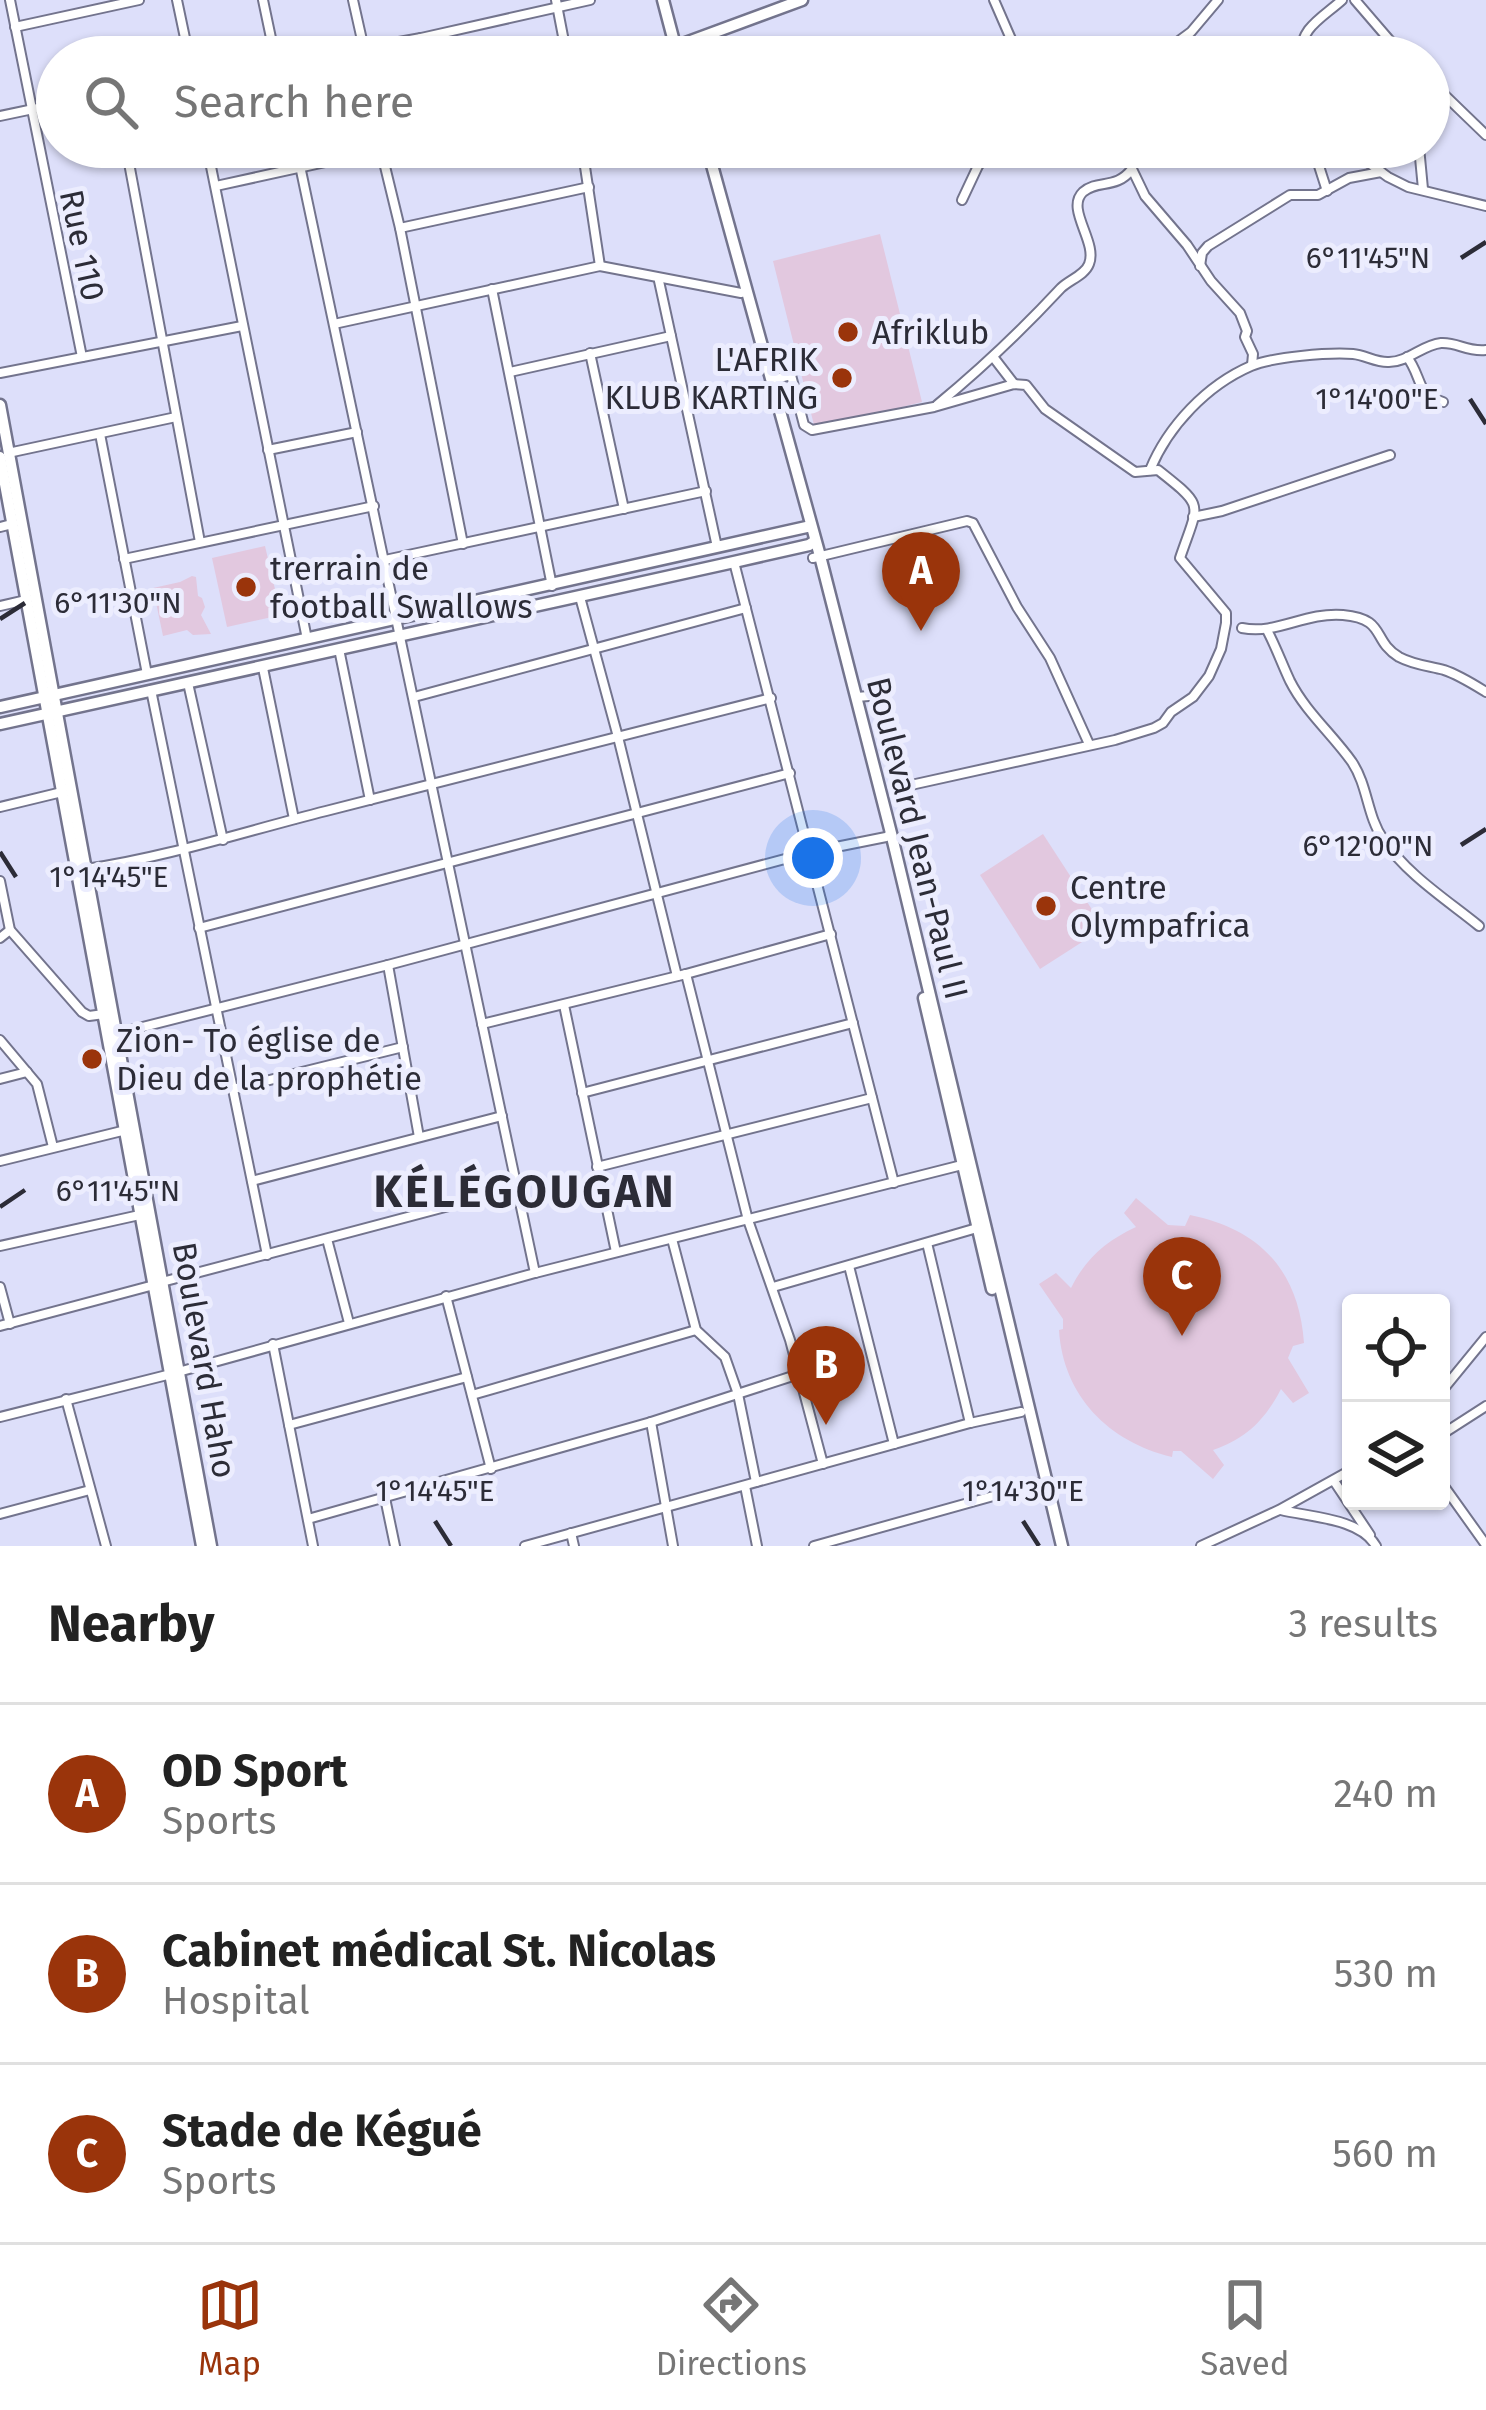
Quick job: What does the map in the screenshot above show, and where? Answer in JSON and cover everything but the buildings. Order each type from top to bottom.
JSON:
[{"type":"main road","points":[[666,0],[675,36]]},
{"type":"main road","points":[[717,36],[802,0]]},
{"type":"main road","name":"Boulevard Jean-Paul II","points":[[709,168],[855,697],[1058,1546]]},
{"type":"main road","name":"Boulevard Jean-Paul II","points":[[710,168],[808,528]]},
{"type":"main road","name":"Boulevard Haho","points":[[0,405],[6,526],[86,869],[206,1546]]},
{"type":"main road","name":"Boulevard Haho","points":[[4,455],[49,695]]},
{"type":"main road","points":[[0,706],[808,528]]},
{"type":"main road","points":[[0,724],[734,562],[814,550]]},
{"type":"main road","name":"Boulevard Jean-Paul II","points":[[814,550],[889,836],[962,1165],[1058,1546]]},
{"type":"main road","name":"Boulevard Haho","points":[[53,713],[62,793],[104,1014],[112,1034]]},
{"type":"street","name":"Rue 110","points":[[10,0],[36,134]]},
{"type":"street","points":[[15,27],[93,4],[139,0]]},
{"type":"street","points":[[177,0],[185,36]]},
{"type":"street","points":[[263,0],[271,36]]},
{"type":"street","points":[[353,0],[361,36]]},
{"type":"street","points":[[429,36],[590,0]]},
{"type":"street","points":[[994,0],[1010,36]]},
{"type":"street","points":[[1185,36],[1218,0]]},
{"type":"street","points":[[1303,36],[1342,0]]},
{"type":"street","points":[[1354,0],[1385,36]]},
{"type":"street","points":[[557,4],[563,36]]},
{"type":"street","points":[[1450,100],[1486,135]]},
{"type":"street","points":[[0,116],[36,109]]},
{"type":"street","name":"Rue 110","points":[[43,168],[82,357]]},
{"type":"street","points":[[130,168],[200,542]]},
{"type":"street","points":[[212,168],[307,639]]},
{"type":"street","points":[[215,187],[297,168]]},
{"type":"street","points":[[301,168],[535,1273]]},
{"type":"street","points":[[385,168],[463,544]]},
{"type":"street","points":[[586,168],[600,266]]},
{"type":"street","points":[[962,200],[976,168]]},
{"type":"street","points":[[1320,168],[1327,190]]},
{"type":"street","points":[[1375,168],[1408,187],[1486,206]]},
{"type":"street","points":[[1421,168],[1423,189]]},
{"type":"street","points":[[934,407],[994,358],[1063,286],[1086,270],[1090,246],[1077,209],[1082,193],[1119,182],[1132,169],[1145,196],[1240,313],[1253,353],[1252,365]]},
{"type":"street","points":[[1200,267],[1208,246],[1289,194],[1318,195],[1349,178],[1381,172]]},
{"type":"street","points":[[400,229],[589,188]]},
{"type":"street","points":[[334,324],[600,266],[741,293]]},
{"type":"street","points":[[659,280],[717,549]]},
{"type":"street","points":[[492,289],[552,586]]},
{"type":"street","points":[[0,373],[242,326]]},
{"type":"street","points":[[510,371],[671,336]]},
{"type":"street","points":[[1150,470],[1166,438],[1204,394],[1252,365],[1354,354],[1392,363],[1436,343],[1466,351],[1486,350]]},
{"type":"street","points":[[590,353],[624,509]]},
{"type":"street","points":[[1407,357],[1426,397],[1443,402]]},
{"type":"street","points":[[994,358],[1014,384]]},
{"type":"street","points":[[771,380],[791,375],[805,425],[812,430],[1026,385],[1045,409],[1135,472],[1158,470],[1190,495],[1196,505],[1180,558],[1226,613],[1216,662],[1193,697],[1154,728],[911,785],[902,783],[896,771],[880,694],[855,697]]},
{"type":"street","points":[[4,455],[176,417]]},
{"type":"street","points":[[268,450],[357,432]]},
{"type":"street","points":[[100,434],[147,674]]},
{"type":"street","points":[[1193,517],[1390,454]]},
{"type":"street","points":[[385,560],[706,491]]},
{"type":"street","points":[[124,560],[374,506]]},
{"type":"street","points":[[814,550],[973,523],[1050,658],[1089,744]]},
{"type":"street","points":[[734,562],[894,1183]]},
{"type":"street","points":[[580,597],[656,893],[823,1464]]},
{"type":"street","points":[[0,606],[26,600]]},
{"type":"street","points":[[414,697],[746,608]]},
{"type":"street","points":[[1242,628],[1267,630],[1306,617],[1363,619],[1377,628],[1397,656],[1463,678],[1486,692]]},
{"type":"street","points":[[1267,630],[1291,683],[1353,764],[1383,840],[1426,884],[1479,926]]},
{"type":"street","points":[[339,649],[370,800]]},
{"type":"street","points":[[263,668],[295,819]]},
{"type":"street","points":[[188,683],[223,840]]},
{"type":"street","points":[[151,691],[267,1255]]},
{"type":"street","points":[[86,869],[183,851],[771,698]]},
{"type":"street","points":[[200,928],[790,773]]},
{"type":"street","points":[[0,807],[62,793]]},
{"type":"street","points":[[112,1034],[811,852],[889,836]]},
{"type":"street","points":[[0,881],[10,930],[82,1012],[104,1014]]},
{"type":"street","points":[[0,938],[10,930]]},
{"type":"street","points":[[482,1024],[831,934]]},
{"type":"street","points":[[388,965],[419,1137]]},
{"type":"street","points":[[564,1005],[616,1252]]},
{"type":"street","points":[[582,1093],[853,1023]]},
{"type":"street","points":[[0,1040],[29,1072],[39,1092],[53,1147]]},
{"type":"street","points":[[233,1089],[403,1047]]},
{"type":"street","points":[[0,1079],[29,1072]]},
{"type":"street","points":[[597,1168],[872,1098]]},
{"type":"street","points":[[252,1181],[502,1115]]},
{"type":"street","points":[[0,1161],[129,1129]]},
{"type":"street","points":[[0,1417],[535,1273],[962,1165]]},
{"type":"street","points":[[0,1287],[5,1325],[517,1187]]},
{"type":"street","points":[[0,1246],[146,1214]]},
{"type":"street","points":[[773,1287],[977,1228]]},
{"type":"street","points":[[327,1239],[349,1323]]},
{"type":"street","points":[[672,1239],[696,1330],[725,1357],[756,1482]]},
{"type":"street","points":[[927,1243],[970,1423]]},
{"type":"street","points":[[849,1266],[894,1444]]},
{"type":"street","points":[[446,1297],[490,1469]]},
{"type":"street","points":[[472,1395],[696,1330]]},
{"type":"street","points":[[1450,1381],[1486,1337]]},
{"type":"street","points":[[273,1344],[313,1546]]},
{"type":"street","points":[[308,1519],[651,1422],[799,1374]]},
{"type":"street","points":[[290,1425],[467,1377]]},
{"type":"street","points":[[66,1400],[106,1546]]},
{"type":"street","points":[[1450,1429],[1486,1406]]},
{"type":"street","points":[[525,1546],[1021,1412]]},
{"type":"street","points":[[651,1422],[673,1546]]},
{"type":"street","points":[[1202,1546],[1342,1476]]},
{"type":"street","points":[[1337,1480],[1342,1480]]},
{"type":"street","points":[[1337,1480],[1376,1546]]},
{"type":"street","points":[[815,1546],[1040,1483]]},
{"type":"street","points":[[745,1486],[757,1546]]},
{"type":"street","points":[[0,1514],[89,1490]]},
{"type":"street","points":[[1450,1495],[1486,1545]]},
{"type":"street","points":[[385,1498],[395,1546]]},
{"type":"street","points":[[1279,1510],[1370,1535]]},
{"type":"street","points":[[571,1533],[574,1546]]},
{"type":"shaded area","name":"Afriklub","points":[[880,234],[922,402],[815,429],[773,261]]},
{"type":"shaded area","name":"trerrain de football Swallows","points":[[265,546],[281,615],[227,627],[212,558]]},
{"type":"shaded area","points":[[192,576],[211,634],[193,635],[187,630],[163,636],[153,588]]},
{"type":"shaded area","points":[[1043,834],[1104,928],[1040,969],[980,875]]},
{"type":"shaded area","points":[[1136,1198],[1168,1225],[1185,1226],[1190,1215],[1237,1231],[1256,1243],[1284,1275],[1301,1317],[1304,1343],[1293,1346],[1288,1358],[1309,1393],[1293,1403],[1281,1389],[1253,1427],[1213,1450],[1224,1465],[1213,1479],[1181,1451],[1173,1451],[1172,1457],[1149,1450],[1093,1413],[1069,1376],[1059,1330],[1063,1319],[1039,1284],[1056,1273],[1071,1288],[1098,1252],[1136,1227],[1124,1213]]},
{"type":"place","name":"Afriklub","points":[[848,332]]},
{"type":"place","name":"L'AFRIK KLUB KARTING","points":[[842,378]]},
{"type":"place","name":"trerrain de football Swallows","points":[[246,587]]},
{"type":"place","name":"OD Sport","points":[[921,631]]},
{"type":"place","name":"Centre Olympafrica","points":[[1046,906]]},
{"type":"place","name":"Zion- To église de Dieu de la prophétie","points":[[92,1059]]},
{"type":"place","name":"Stade de Kégué","points":[[1182,1336]]},
{"type":"place","name":"Cabinet médical St. Nicolas","points":[[826,1425]]},
{"type":"district","name":"KÉLÉGOUGAN","points":[[525,1191]]}]
